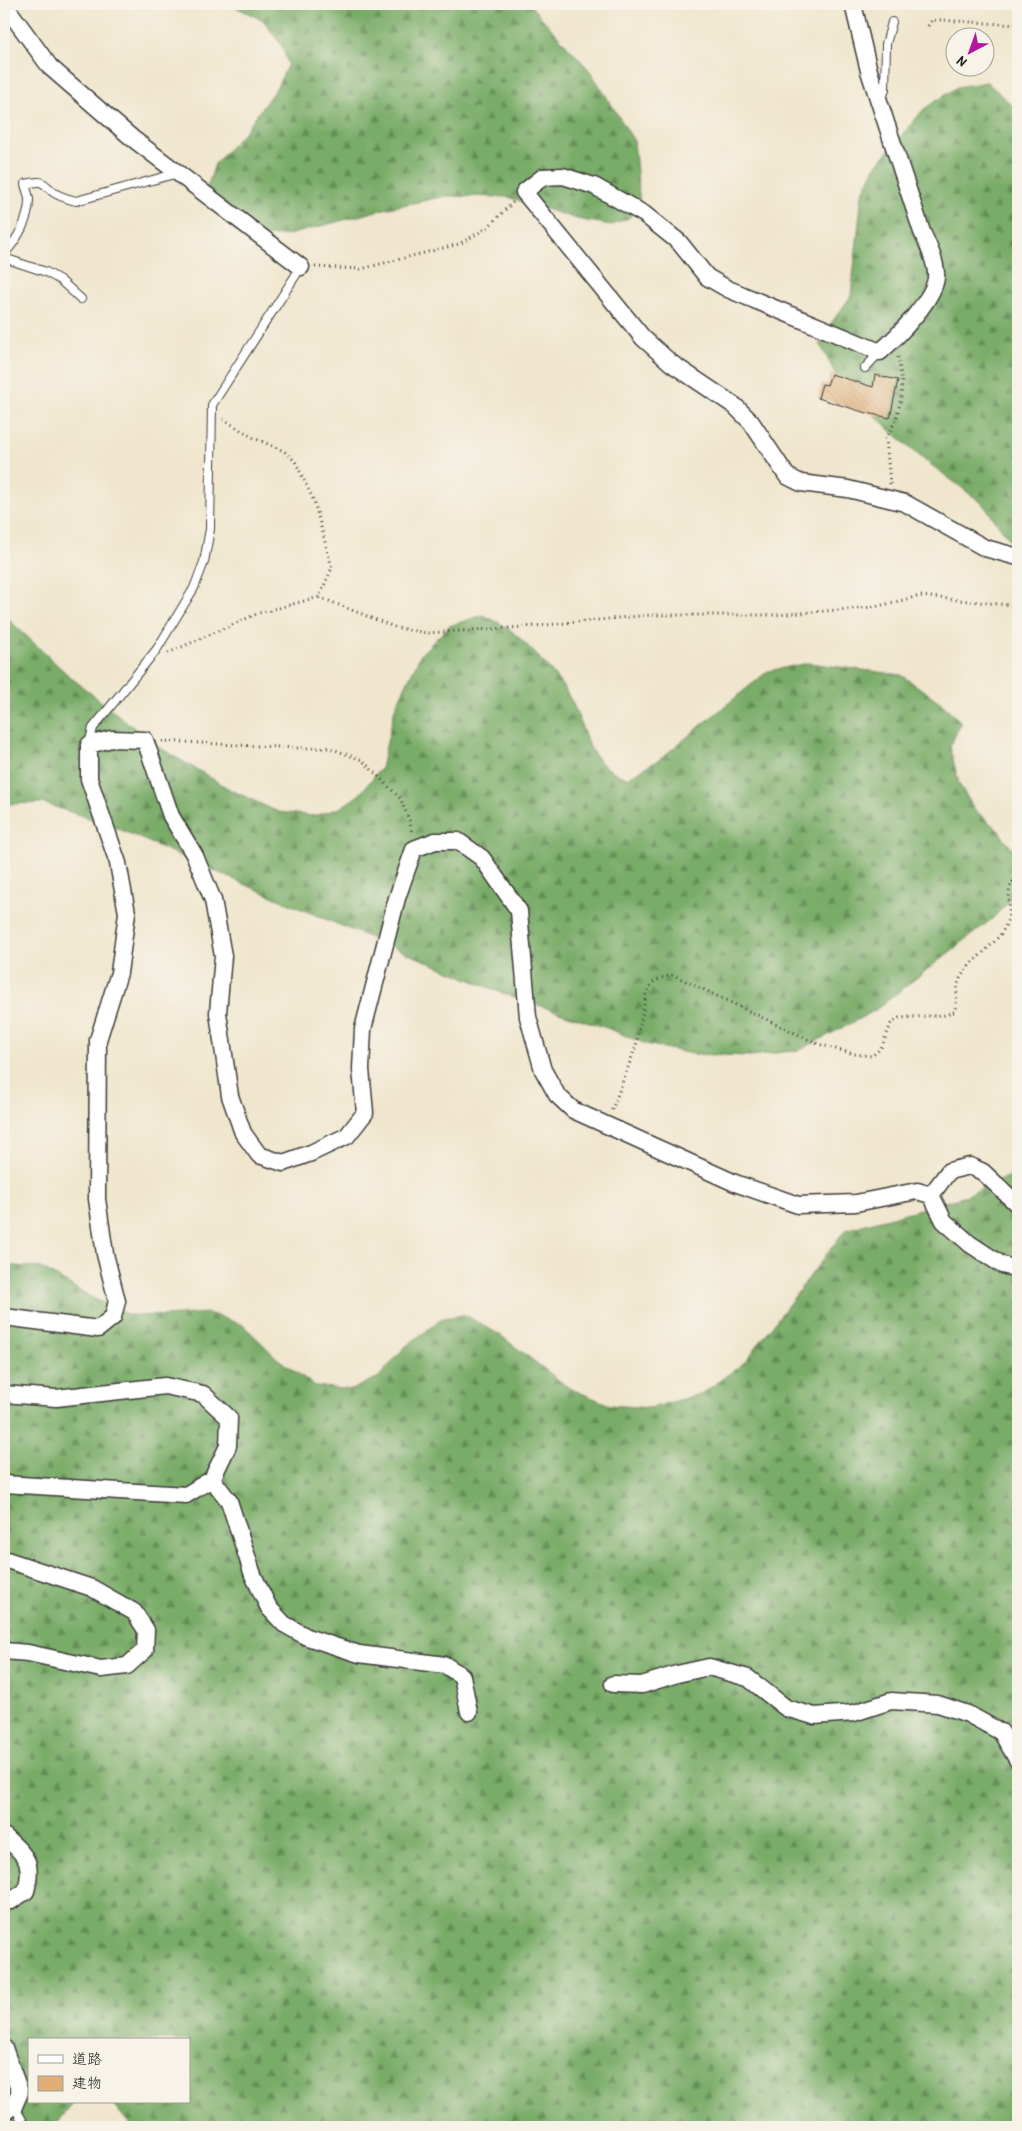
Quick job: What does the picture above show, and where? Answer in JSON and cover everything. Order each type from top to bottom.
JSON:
[{"type":"street","points":[[4,4],[50,67],[132,138],[301,267]]},
{"type":"street","points":[[853,4],[868,71],[922,232],[933,256],[937,275],[928,298],[893,340],[880,352],[728,289],[707,277],[679,242],[644,214],[594,186],[563,176],[543,177],[524,192],[586,265],[643,338],[671,363],[735,406],[750,422],[787,476],[801,483],[848,489],[905,503],[985,548],[1018,558]]},
{"type":"street","points":[[4,1317],[98,1329],[114,1317],[117,1301],[105,1254],[97,1199],[98,1040],[119,972],[127,913],[118,862],[89,779],[89,745],[111,739],[145,740],[171,816],[195,856],[213,900],[223,956],[218,1013],[230,1096],[243,1132],[259,1155],[283,1163],[311,1153],[347,1136],[365,1113],[361,1069],[363,1029],[397,898],[414,849],[435,841],[458,841],[482,858],[505,888],[519,911],[528,1017],[543,1070],[557,1095],[573,1110],[735,1183],[798,1205],[856,1203],[917,1191],[931,1196],[944,1221],[970,1244],[1002,1265],[1018,1269]]},
{"type":"street","points":[[931,1196],[949,1171],[970,1166],[983,1172],[1018,1205]]},
{"type":"street","points":[[4,1394],[56,1398],[165,1386],[203,1394],[229,1418],[228,1446],[212,1479],[186,1495],[4,1484]]},
{"type":"street","points":[[212,1479],[230,1501],[253,1575],[269,1608],[284,1624],[307,1637],[359,1654],[445,1665],[462,1676],[469,1712]]},
{"type":"street","points":[[4,1559],[92,1588],[134,1612],[146,1630],[145,1650],[127,1666],[101,1669],[28,1653],[4,1651]]},
{"type":"street","points":[[613,1684],[642,1685],[677,1674],[709,1667],[748,1678],[786,1708],[814,1716],[854,1713],[892,1701],[938,1704],[968,1714],[1001,1732],[1018,1761]]},
{"type":"street","points":[[4,1836],[23,1853],[31,1873],[26,1891],[10,1901],[4,1901]]},
{"type":"street","points":[[4,2048],[20,2092],[9,2109]]},
{"type":"lane","points":[[879,103],[885,90],[886,44],[892,22]]},
{"type":"lane","points":[[80,299],[60,280],[46,272],[4,256],[17,240],[25,216],[29,200],[26,184],[39,181],[46,183],[54,193],[76,201],[178,173]]},
{"type":"lane","points":[[89,745],[93,728],[157,649],[194,588],[204,562],[210,529],[212,405],[301,267]]},
{"type":"lane","points":[[865,368],[880,352]]},
{"type":"lane","points":[[9,2109],[26,2127]]},
{"type":"path","points":[[928,26],[932,20],[1018,25]]},
{"type":"path","points":[[301,267],[361,269],[459,244],[487,228],[524,192]]},
{"type":"path","points":[[892,500],[886,438],[896,420],[902,381],[893,340]]},
{"type":"path","points":[[212,411],[254,438],[284,451],[295,461],[314,501],[332,568],[319,597]]},
{"type":"path","points":[[145,664],[259,613],[319,597],[397,628],[428,633],[524,627],[650,615],[776,615],[874,607],[920,596],[1018,606]]},
{"type":"path","points":[[145,740],[330,748],[362,760],[400,798],[410,822],[414,849]]},
{"type":"path","points":[[606,1125],[636,1046],[646,995],[652,983],[673,975],[818,1044],[854,1054],[872,1056],[881,1048],[891,1024],[899,1018],[944,1015],[954,1012],[958,1001],[956,987],[963,974],[997,939],[1008,918],[1008,888],[1018,874]]},
{"type":"green space","points":[[230,4],[529,4],[591,72],[634,141],[640,205],[629,218],[611,225],[577,219],[508,197],[446,196],[384,209],[288,235],[255,237],[233,230],[218,211],[207,188],[215,164],[245,131],[277,87],[288,64],[282,46],[264,21]]},
{"type":"green space","points":[[987,82],[1018,111],[1018,551],[982,503],[913,451],[854,396],[837,377],[820,344],[825,332],[851,296],[862,194],[875,167],[924,109],[957,87]]},
{"type":"green space","points":[[4,615],[69,676],[157,746],[231,790],[278,812],[314,816],[340,808],[359,795],[381,768],[395,708],[421,654],[449,626],[483,615],[514,633],[546,666],[565,690],[593,752],[612,771],[627,778],[659,760],[768,671],[809,663],[901,675],[940,702],[961,722],[950,747],[959,784],[975,810],[998,830],[1018,857],[1018,892],[992,919],[874,1011],[800,1050],[751,1056],[692,1054],[646,1044],[607,1028],[502,993],[299,908],[110,825],[43,803],[4,804]]},
{"type":"green space","points":[[1018,1172],[1018,2127],[132,2127],[113,2104],[190,2104],[190,2038],[28,2038],[28,2104],[73,2104],[53,2127],[4,2127],[4,1265],[41,1268],[96,1300],[129,1315],[167,1316],[208,1313],[243,1325],[278,1359],[315,1386],[351,1390],[379,1377],[405,1347],[443,1318],[465,1315],[500,1335],[569,1388],[610,1405],[651,1408],[703,1393],[745,1362],[845,1230],[963,1197]]},
{"type":"building","points":[[831,374],[873,387],[875,375],[898,380],[890,418],[818,398],[822,384],[827,385]]}]
